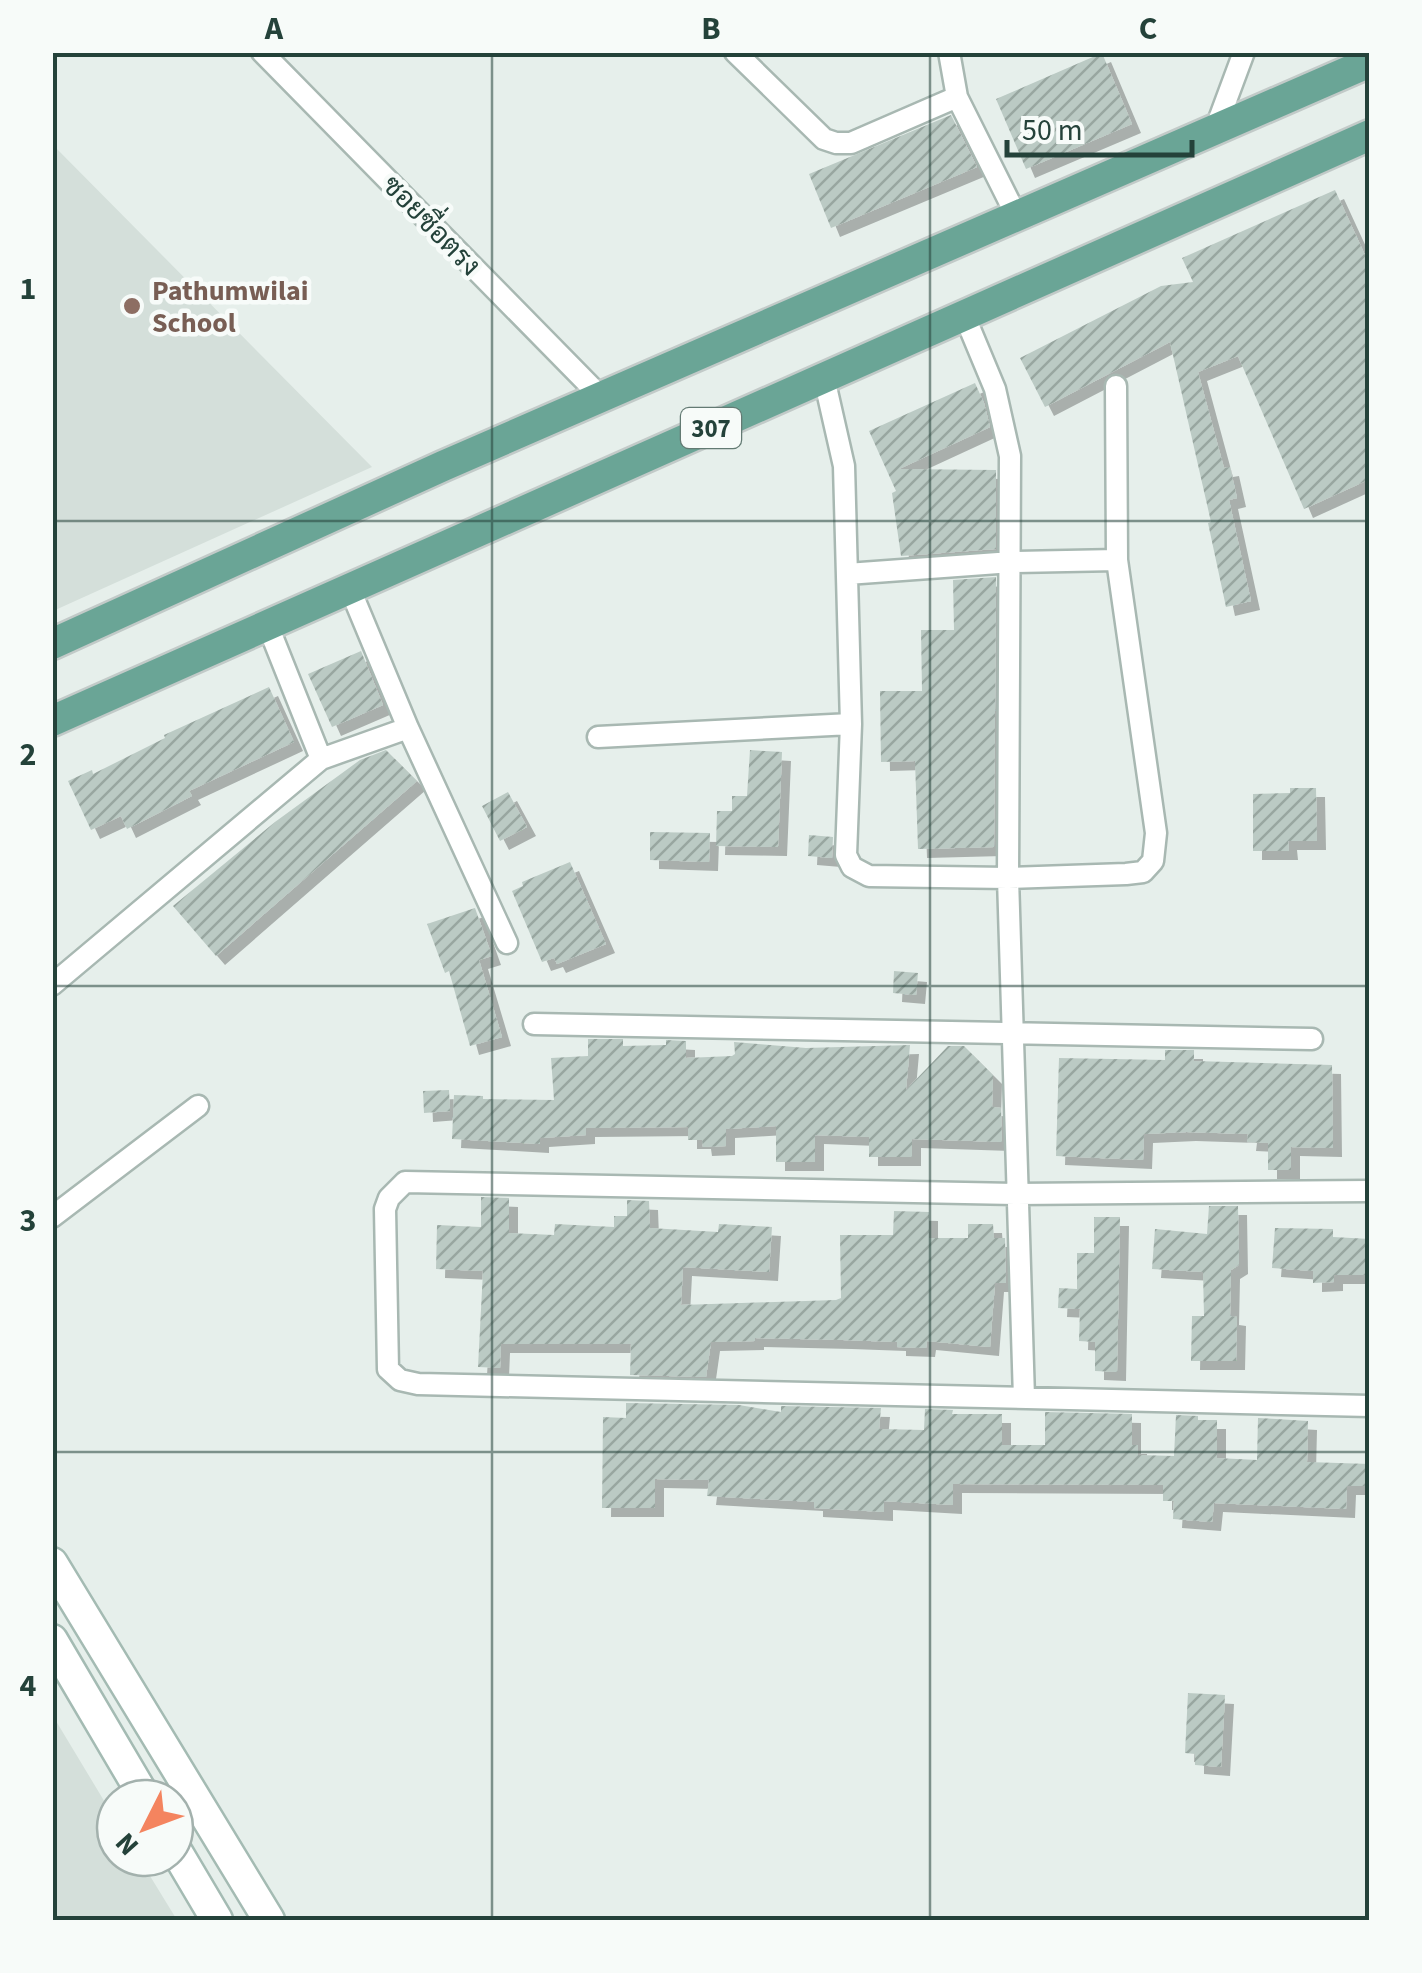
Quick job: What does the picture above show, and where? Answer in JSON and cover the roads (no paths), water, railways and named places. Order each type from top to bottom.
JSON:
[{"type":"main road","name":"307","points":[[52,644],[443,466],[1370,62]]},
{"type":"main road","name":"307","points":[[52,722],[1370,135]]},
{"type":"main road","points":[[52,1563],[269,1920]]},
{"type":"main road","points":[[52,1640],[133,1778]]},
{"type":"main road","points":[[192,1878],[217,1920]]},
{"type":"street","name":"ซอยซื่อตรง","points":[[262,52],[602,398]]},
{"type":"street","points":[[735,52],[824,139],[836,144],[851,142],[957,97]]},
{"type":"street","points":[[949,52],[957,97],[1016,215]]},
{"type":"street","points":[[1214,130],[1244,52]]},
{"type":"street","points":[[965,317],[995,389],[1010,456],[1008,878],[1024,1398]]},
{"type":"street","points":[[824,378],[844,466],[852,724],[846,855],[852,867],[869,876],[1008,878],[1143,872],[1153,861],[1156,833],[1118,560],[1116,386]]},
{"type":"street","points":[[847,574],[1012,562],[1118,560]]},
{"type":"street","points":[[350,588],[408,728],[508,943]]},
{"type":"street","points":[[268,626],[321,759]]},
{"type":"street","points":[[598,737],[852,724]]},
{"type":"street","points":[[52,984],[321,759],[408,728]]},
{"type":"street","points":[[534,1024],[1312,1039]]},
{"type":"street","points":[[52,1217],[198,1106]]},
{"type":"street","points":[[1370,1191],[1015,1194],[406,1182],[389,1198],[385,1208],[388,1369],[400,1380],[418,1384],[1370,1406]]},
{"type":"place","name":"Pathumwilai School","points":[[132,306]]}]
